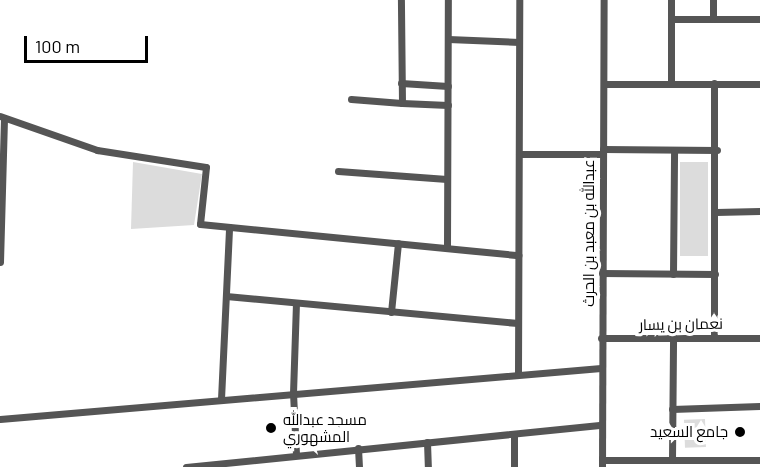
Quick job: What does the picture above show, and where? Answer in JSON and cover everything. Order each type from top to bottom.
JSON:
[{"type":"street","points":[[401,0],[402,103]]},
{"type":"street","points":[[447,248],[448,0]]},
{"type":"street","points":[[518,373],[519,0]]},
{"type":"street","name":"عبدالله بن معبد بن الحرث","points":[[602,464],[604,0]]},
{"type":"street","points":[[671,0],[671,83]]},
{"type":"street","points":[[713,0],[713,19]]},
{"type":"street","points":[[671,19],[760,19]]},
{"type":"street","points":[[448,39],[519,42]]},
{"type":"street","points":[[401,83],[448,86]]},
{"type":"street","points":[[714,83],[717,150],[714,336]]},
{"type":"street","points":[[604,84],[760,84]]},
{"type":"street","points":[[351,99],[447,105]]},
{"type":"street","points":[[0,262],[2,117],[97,150],[206,167],[200,224],[518,255]]},
{"type":"street","points":[[673,274],[674,150]]},
{"type":"street","points":[[519,154],[717,150]]},
{"type":"street","points":[[338,171],[447,179]]},
{"type":"street","points":[[716,212],[760,211]]},
{"type":"street","points":[[221,399],[229,227]]},
{"type":"street","points":[[391,312],[398,243]]},
{"type":"street","points":[[602,273],[715,274]]},
{"type":"street","points":[[226,296],[518,323]]},
{"type":"street","points":[[296,303],[293,393],[296,454]]},
{"type":"street","name":"نعمان بن يسار","points":[[601,338],[714,336],[760,338]]},
{"type":"street","points":[[672,460],[673,337]]},
{"type":"street","points":[[0,419],[518,373],[601,368]]},
{"type":"street","points":[[672,409],[760,406]]},
{"type":"street","points":[[186,467],[296,454],[602,425]]},
{"type":"street","points":[[514,434],[514,467]]},
{"type":"street","points":[[428,442],[428,467]]},
{"type":"street","points":[[358,448],[359,467]]},
{"type":"street","points":[[602,464],[672,460],[760,460]]},
{"type":"shaded area","points":[[133,162],[202,174],[194,225],[131,229]]},
{"type":"shaded area","points":[[680,162],[708,162],[708,256],[680,256]]},
{"type":"shaded area","points":[[705,419],[706,447],[685,448],[684,420]]},
{"type":"place","name":"مسجد عبدالله المشهوري","points":[[271,428]]},
{"type":"place","name":"جامع السعيد","points":[[740,432]]}]
